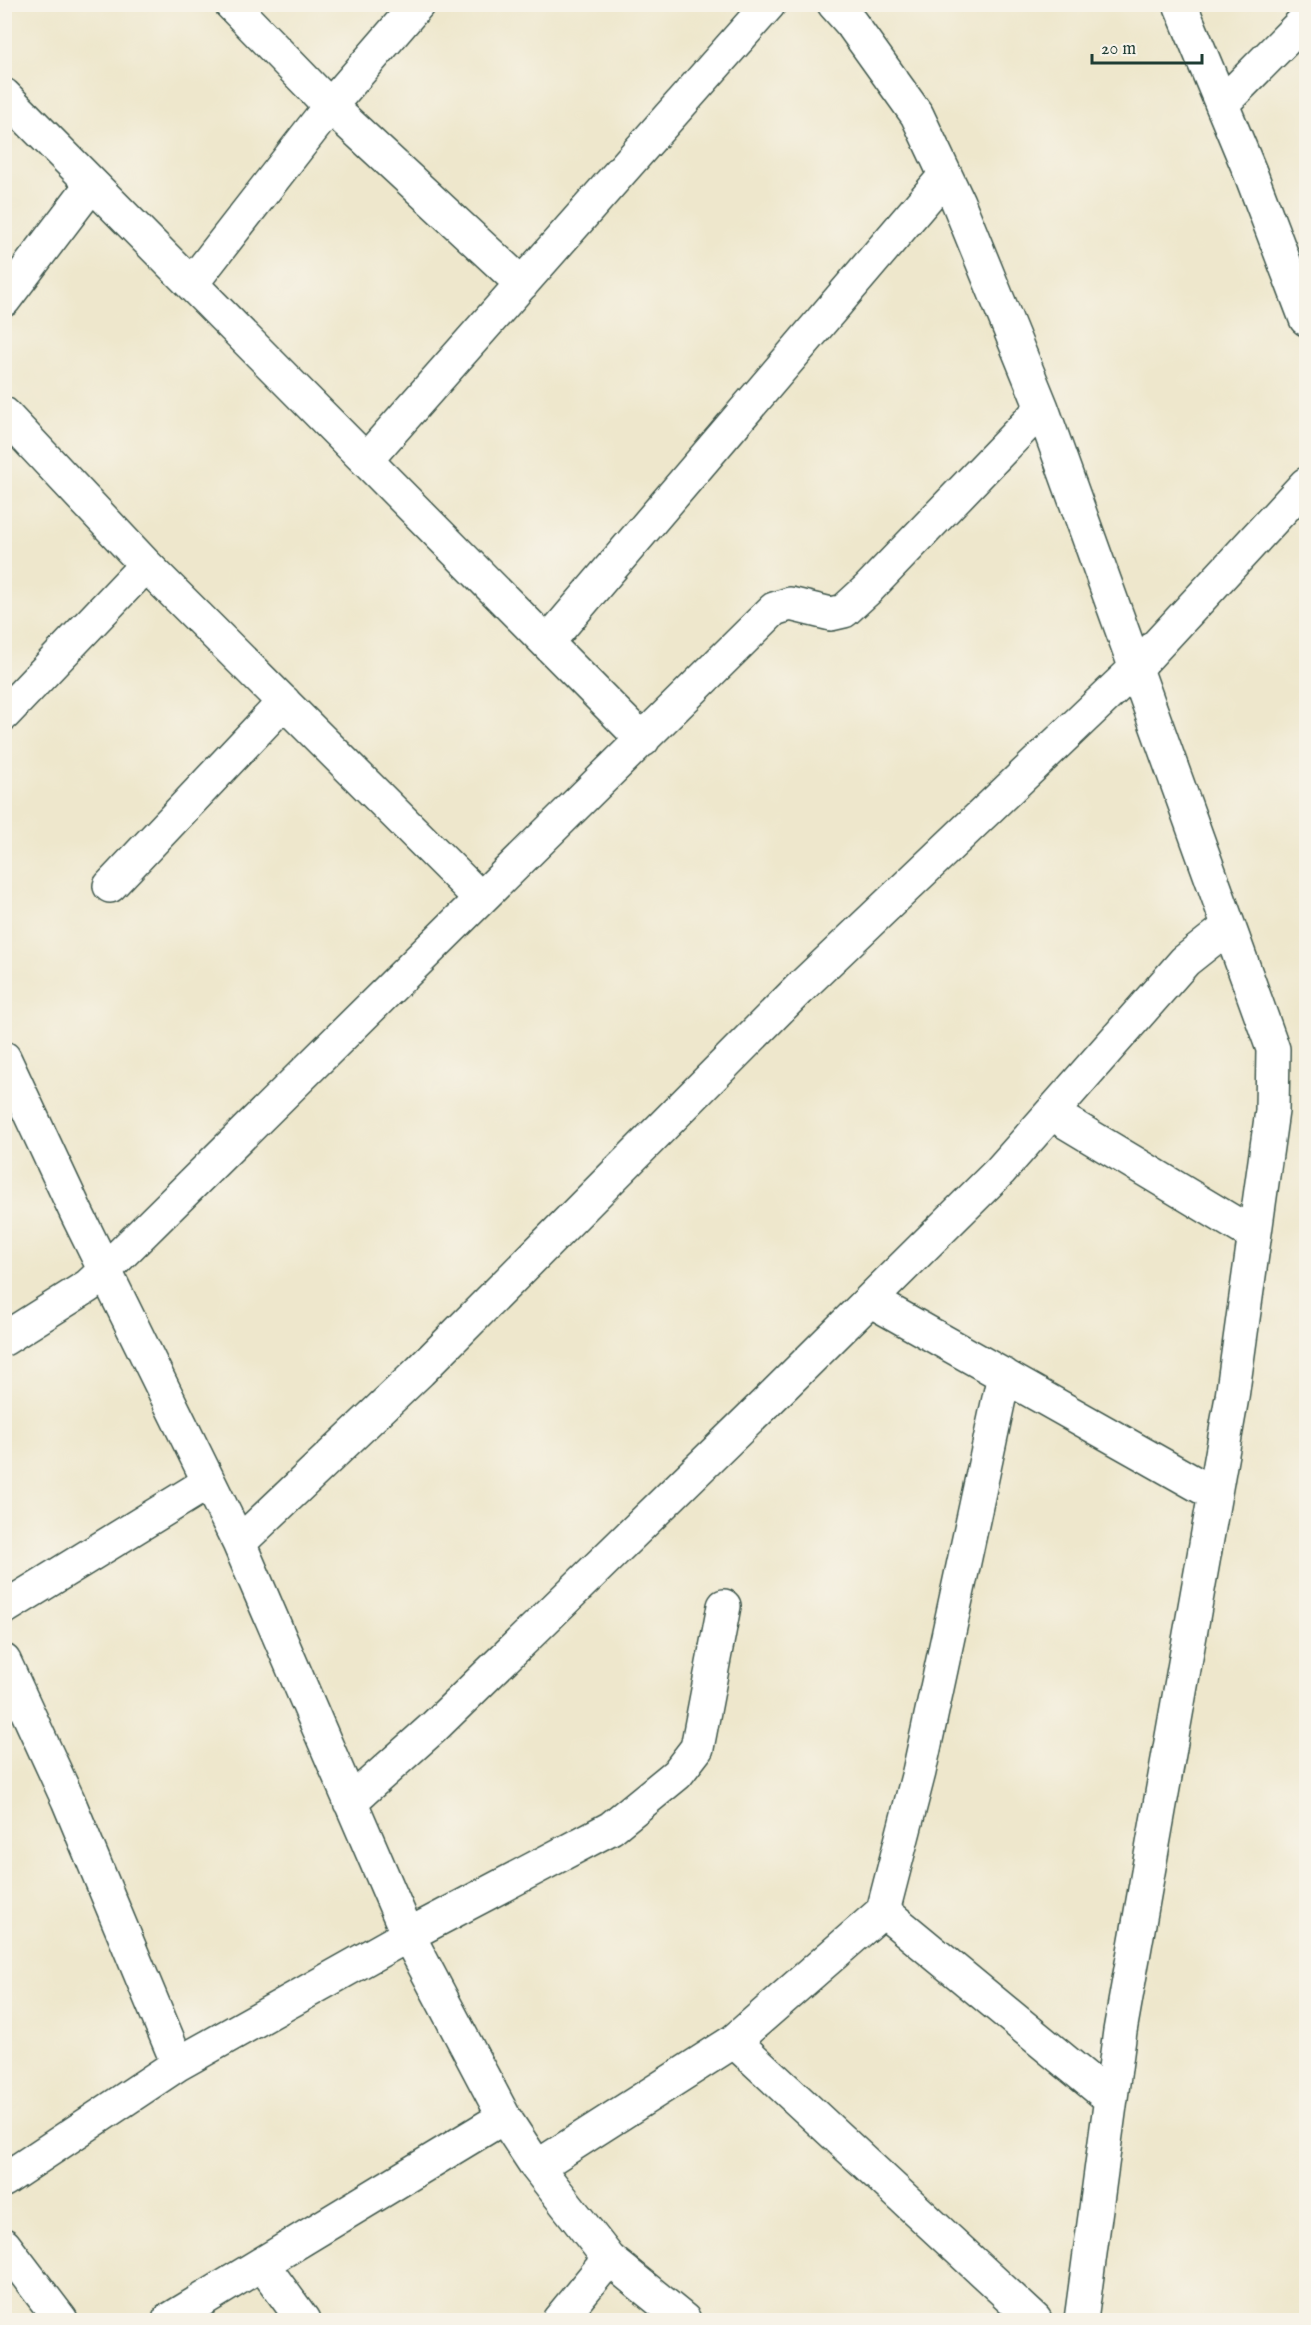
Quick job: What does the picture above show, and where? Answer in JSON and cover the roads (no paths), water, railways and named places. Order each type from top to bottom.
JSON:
[{"type":"street","points":[[231,4],[330,106],[522,284]]},
{"type":"street","points":[[192,283],[330,106],[418,4]]},
{"type":"street","points":[[366,460],[769,4]]},
{"type":"street","points":[[834,4],[851,23],[917,115],[945,176],[1042,408],[1273,1049],[1272,1111],[1232,1397],[1122,2019],[1081,2320]]},
{"type":"street","points":[[1180,4],[1222,104],[1306,319]]},
{"type":"street","points":[[1222,104],[1306,19]]},
{"type":"street","points":[[4,95],[643,740]]},
{"type":"street","points":[[547,644],[945,176]]},
{"type":"street","points":[[4,300],[92,184]]},
{"type":"street","points":[[4,1339],[88,1286],[105,1270],[774,609],[790,604],[831,614],[844,611],[868,589],[1042,408]]},
{"type":"street","points":[[4,414],[146,566],[480,898]]},
{"type":"street","points":[[239,1543],[420,1371],[798,990],[1136,668],[1306,484]]},
{"type":"street","points":[[4,714],[146,566]]},
{"type":"street","points":[[110,886],[284,702]]},
{"type":"street","points":[[350,1802],[434,1727],[1000,1171],[1185,961],[1228,927]]},
{"type":"street","points":[[4,1058],[239,1543],[408,1935],[504,2117],[537,2167],[609,2259],[684,2320]]},
{"type":"street","points":[[1051,1113],[1254,1235]]},
{"type":"street","points":[[870,1300],[1214,1494]]},
{"type":"street","points":[[537,2167],[734,2041],[883,1911],[919,1772],[1004,1375]]},
{"type":"street","points":[[4,1608],[209,1482]]},
{"type":"street","points":[[4,2180],[178,2064],[408,1935],[611,1828],[677,1774],[697,1748],[724,1606]]},
{"type":"street","points":[[4,1661],[68,1800],[178,2064]]},
{"type":"street","points":[[883,1911],[1111,2099]]},
{"type":"street","points":[[734,2041],[1035,2320]]},
{"type":"street","points":[[169,2320],[504,2117]]},
{"type":"street","points":[[4,2245],[61,2320]]},
{"type":"street","points":[[559,2320],[609,2259]]},
{"type":"street","points":[[262,2264],[303,2320]]}]
